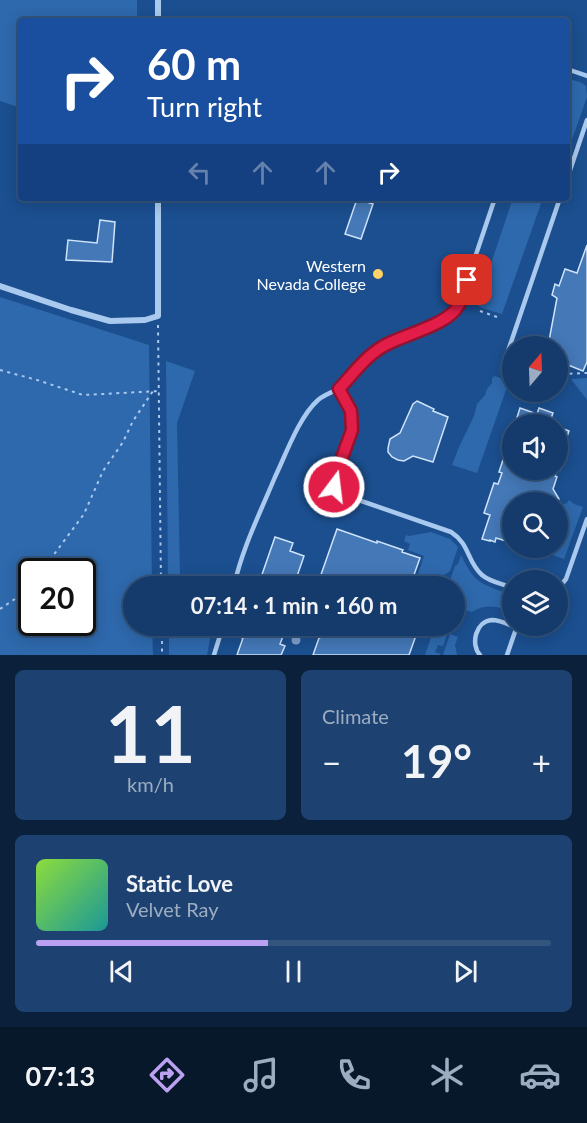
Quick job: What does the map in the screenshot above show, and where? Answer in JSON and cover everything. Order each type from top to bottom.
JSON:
[{"type":"street","points":[[158,0],[158,18]]},
{"type":"street","points":[[0,286],[110,321],[145,320],[158,316],[158,201]]},
{"type":"lane","points":[[570,70],[587,76]]},
{"type":"lane","points":[[570,169],[587,120]]},
{"type":"lane","points":[[236,576],[254,525],[303,420],[319,399],[339,389],[380,348],[435,325],[458,308],[494,201]]},
{"type":"lane","points":[[513,336],[559,201]]},
{"type":"lane","points":[[339,389],[351,411],[352,430],[334,480],[334,487],[337,491],[451,532],[462,541],[481,574],[502,584]]},
{"type":"lane","points":[[568,573],[587,519]]},
{"type":"lane","points":[[480,655],[475,645],[479,628],[484,622],[490,620],[502,621]]},
{"type":"lane","points":[[214,655],[220,636]]},
{"type":"lane","points":[[507,655],[514,636]]},
{"type":"path","points":[[480,311],[500,318]]},
{"type":"path","points":[[158,316],[161,576]]},
{"type":"path","points":[[0,370],[83,395],[160,391]]},
{"type":"path","points":[[568,374],[587,373]]},
{"type":"path","points":[[51,558],[84,514],[103,471],[153,391]]},
{"type":"path","points":[[0,609],[18,597]]},
{"type":"path","points":[[162,636],[162,655]]},
{"type":"shaded area","points":[[0,0],[137,0],[137,18],[18,18],[18,107],[0,101]]},
{"type":"shaded area","points":[[570,79],[586,86],[587,97],[570,145]]},
{"type":"shaded area","points":[[512,201],[542,201],[502,314],[477,305]]},
{"type":"shaded area","points":[[0,297],[149,345],[152,576],[123,576],[123,636],[152,636],[153,655],[0,655]]},
{"type":"shaded area","points":[[166,361],[195,371],[177,423],[180,576],[168,576]]},
{"type":"shaded area","points":[[495,376],[502,381],[502,401],[477,473],[452,465],[477,404],[492,383],[492,378]]},
{"type":"shaded area","points":[[587,378],[587,400],[571,379]]},
{"type":"shaded area","points":[[568,502],[583,507],[568,548]]},
{"type":"shaded area","points":[[431,532],[450,539],[458,547],[450,571],[442,576],[417,576],[424,556],[408,550],[410,544],[404,541],[406,535]]},
{"type":"shaded area","points":[[461,555],[470,572],[480,582],[502,591],[502,609],[487,607],[472,612],[465,610],[465,576],[452,576]]},
{"type":"shaded area","points":[[169,636],[211,636],[207,655],[169,655]]},
{"type":"shaded area","points":[[432,636],[447,636],[443,646],[438,645],[435,652],[440,655],[425,655]]},
{"type":"shaded area","points":[[449,636],[458,637],[455,645],[457,655],[443,655]]},
{"type":"building","points":[[356,201],[373,204],[361,239],[345,234]]},
{"type":"building","points":[[100,220],[115,222],[112,262],[66,260],[68,240],[97,243]]},
{"type":"building","points":[[587,245],[587,362],[583,371],[568,365],[568,336],[550,336],[557,298],[552,295],[555,284],[559,286],[565,269],[577,273]]},
{"type":"building","points":[[417,401],[448,417],[433,462],[413,456],[404,461],[398,460],[388,452],[390,439],[400,433],[413,404]]},
{"type":"building","points":[[520,408],[537,414],[518,414]]},
{"type":"building","points":[[539,408],[553,414],[537,414]]},
{"type":"building","points":[[502,473],[502,480],[556,480],[553,489],[555,492],[502,492],[502,540],[496,538],[495,542],[482,539],[490,515],[484,513],[494,483],[498,484]]},
{"type":"building","points":[[337,529],[403,550],[402,552],[420,558],[414,576],[321,576]]},
{"type":"building","points":[[275,537],[293,543],[290,551],[304,556],[297,576],[261,576]]},
{"type":"building","points":[[236,636],[283,636],[280,644],[285,646],[281,655],[237,655],[243,638]]},
{"type":"building","points":[[323,636],[416,636],[409,655],[313,655],[319,638]]},
{"type":"place","name":"Western Nevada College","points":[[378,274]]},
{"type":"route","points":[[334,487],[334,480],[352,430],[351,411],[339,389],[380,348],[435,325],[458,308],[467,280]]}]
